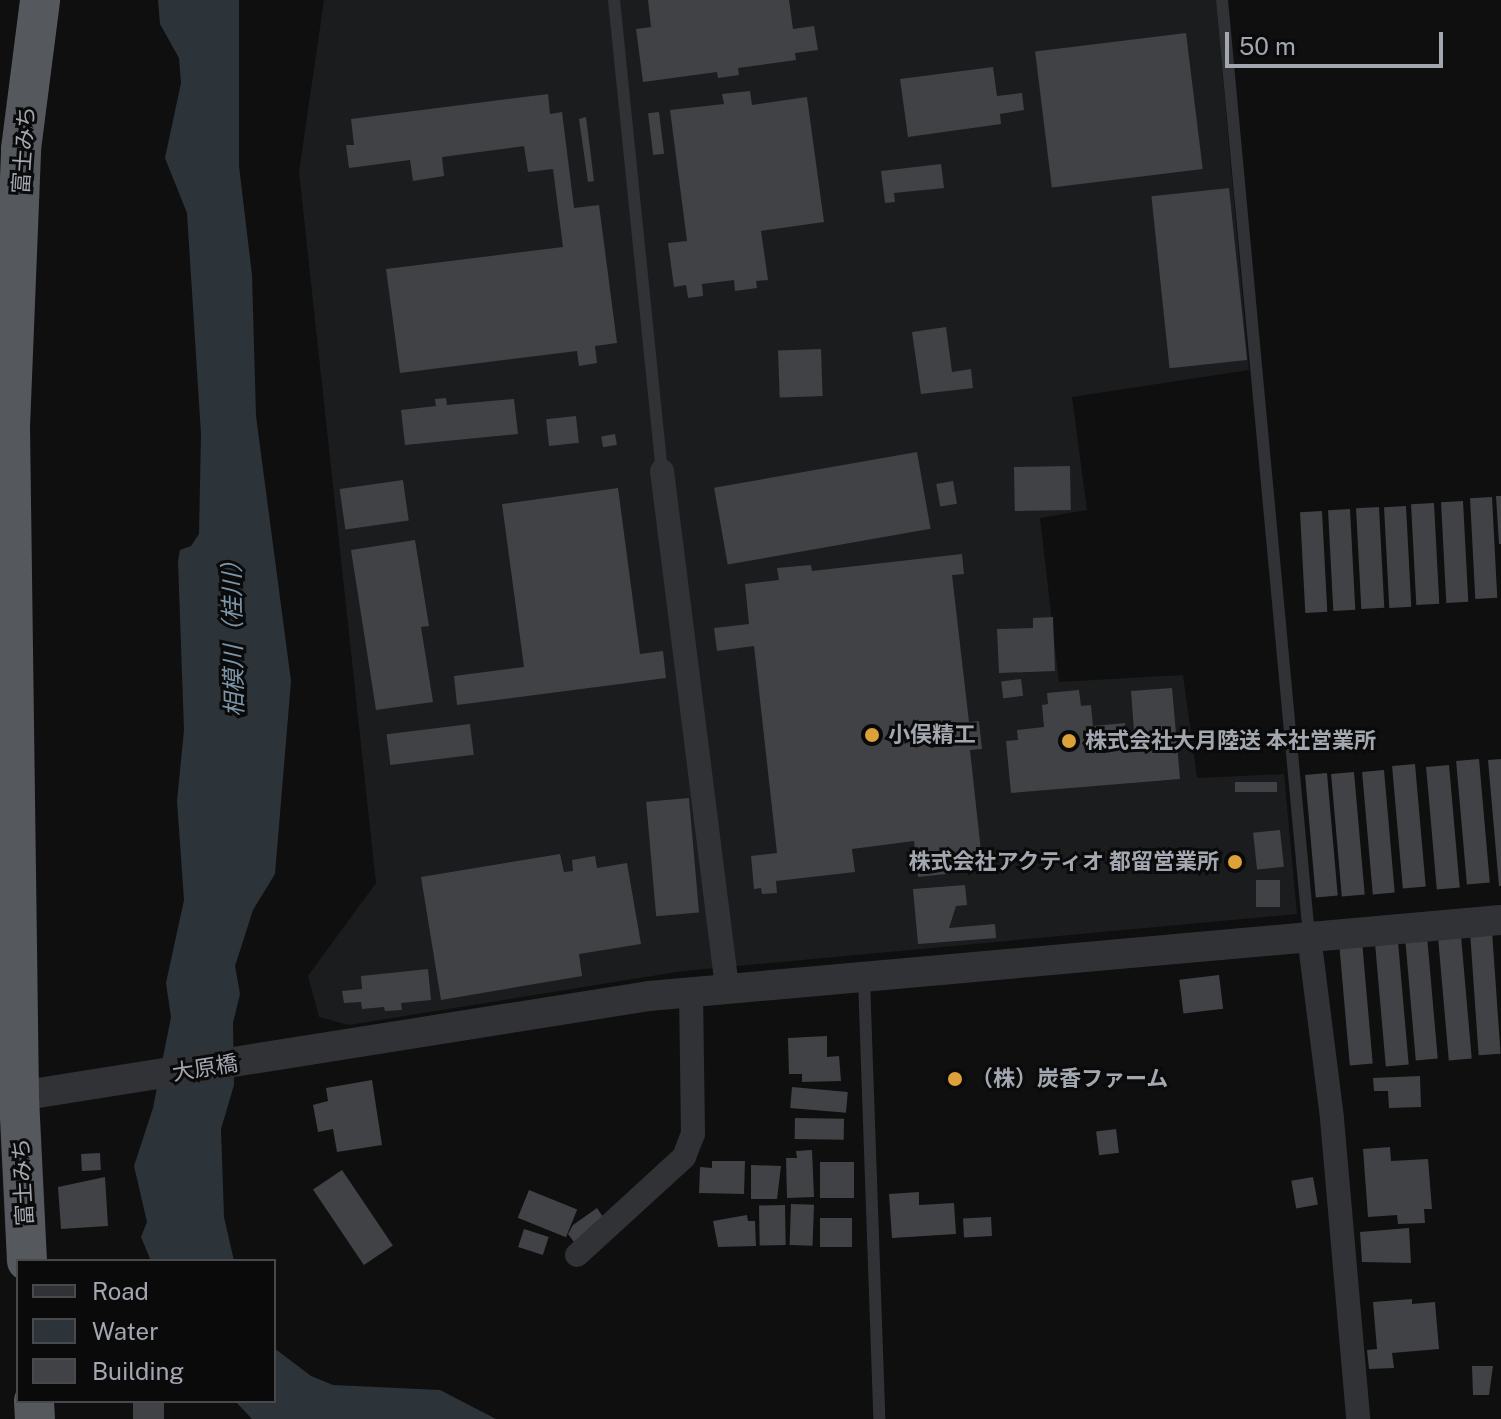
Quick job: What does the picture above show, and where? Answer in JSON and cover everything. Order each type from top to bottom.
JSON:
[{"type":"highway","name":"富士みち","points":[[27,1259],[19,1096],[10,427],[21,149],[40,0]]},
{"type":"street","points":[[662,471],[727,987]]},
{"type":"street","name":"大原橋","points":[[19,1096],[727,987],[1501,920]]},
{"type":"street","points":[[1309,936],[1332,1119],[1358,1419]]},
{"type":"street","points":[[577,1255],[684,1157],[693,1134],[691,992]]},
{"type":"lane","points":[[614,0],[662,471]]},
{"type":"lane","points":[[1222,0],[1309,936]]},
{"type":"lane","points":[[864,975],[879,1419]]},
{"type":"shaded area","points":[[324,0],[1216,0],[1249,370],[1072,397],[1087,510],[1040,518],[1059,682],[1183,675],[1197,778],[1284,774],[1297,914],[683,971],[349,1025],[319,1017],[308,976],[376,883],[299,172]]},
{"type":"water","name":"相模川（桂川）","points":[[158,0],[239,0],[239,166],[252,275],[256,416],[291,681],[275,874],[253,910],[235,966],[240,994],[233,1023],[234,1085],[221,1129],[224,1217],[234,1259],[150,1259],[141,1237],[147,1222],[134,1166],[153,1108],[171,1017],[166,983],[184,900],[177,801],[184,730],[178,561],[180,550],[191,546],[199,534],[201,434],[187,213],[165,158],[181,83],[179,58],[160,24]]},
{"type":"water","points":[[276,1350],[311,1376],[333,1385],[440,1390],[496,1419],[252,1419],[237,1403],[276,1403]]},
{"type":"building","points":[[648,0],[789,0],[793,29],[814,26],[818,50],[795,53],[796,60],[738,68],[739,75],[718,78],[717,72],[643,82],[636,29],[651,27]]},
{"type":"building","points":[[1186,33],[1203,169],[1052,188],[1035,52]]},
{"type":"building","points":[[993,67],[997,96],[1022,93],[1024,110],[1000,114],[1001,124],[908,137],[900,79]]},
{"type":"building","points":[[750,91],[752,105],[807,97],[824,222],[761,231],[768,280],[756,281],[757,288],[735,291],[734,280],[702,284],[703,296],[688,298],[686,285],[674,287],[668,243],[687,241],[670,110],[724,104],[722,94]]},
{"type":"building","points":[[548,94],[550,114],[562,112],[574,208],[599,205],[617,343],[595,346],[597,363],[579,366],[577,351],[400,373],[386,269],[563,247],[553,169],[528,172],[524,146],[442,157],[444,176],[413,181],[410,160],[349,168],[346,145],[354,145],[351,119]]},
{"type":"building","points":[[659,112],[664,154],[653,155],[648,113]]},
{"type":"building","points":[[586,117],[594,181],[588,182],[579,119]]},
{"type":"building","points":[[941,164],[944,188],[894,193],[895,202],[885,203],[881,171]]},
{"type":"building","points":[[1229,188],[1247,360],[1170,368],[1151,196]]},
{"type":"building","points":[[946,327],[952,372],[971,369],[973,388],[921,394],[912,332]]},
{"type":"building","points":[[821,349],[823,396],[780,397],[778,351]]},
{"type":"building","points":[[446,398],[447,405],[514,399],[518,434],[405,445],[401,410],[436,406],[435,399]]},
{"type":"building","points":[[576,416],[579,443],[549,446],[546,419]]},
{"type":"building","points":[[615,434],[617,445],[603,447],[601,436]]},
{"type":"building","points":[[917,452],[931,529],[728,565],[714,488]]},
{"type":"building","points":[[1070,466],[1071,510],[1015,511],[1014,467]]},
{"type":"building","points":[[403,480],[409,521],[345,530],[340,489]]},
{"type":"building","points":[[953,481],[957,504],[940,507],[936,484]]},
{"type":"building","points":[[618,488],[640,654],[663,651],[666,678],[457,705],[454,676],[524,667],[502,504]]},
{"type":"building","points":[[1496,496],[1501,496],[1501,544],[1499,544]]},
{"type":"building","points":[[1492,497],[1497,598],[1475,599],[1470,498]]},
{"type":"building","points":[[1463,501],[1468,602],[1446,603],[1441,502]]},
{"type":"building","points":[[1434,503],[1439,604],[1416,605],[1411,504]]},
{"type":"building","points":[[1406,506],[1411,607],[1389,608],[1384,507]]},
{"type":"building","points":[[1379,507],[1384,608],[1361,609],[1356,508]]},
{"type":"building","points":[[1350,509],[1355,610],[1333,611],[1328,510]]},
{"type":"building","points":[[1322,511],[1327,612],[1305,613],[1300,512]]},
{"type":"building","points":[[415,540],[429,626],[421,627],[433,702],[376,710],[351,550]]},
{"type":"building","name":"小俣精工","points":[[962,554],[964,574],[952,575],[969,722],[979,721],[982,749],[970,750],[983,870],[918,877],[914,841],[852,849],[855,872],[776,881],[777,893],[762,894],[761,888],[754,889],[751,856],[777,853],[754,646],[717,651],[714,628],[749,624],[745,584],[779,580],[777,568],[811,565],[812,571]]},
{"type":"building","points":[[1053,617],[1055,671],[999,673],[997,629],[1033,628],[1033,618]]},
{"type":"building","points":[[1021,679],[1023,696],[1003,698],[1001,681]]},
{"type":"building","name":"株式会社大月陸送 本社営業所","points":[[1172,688],[1180,779],[1011,793],[1006,741],[1018,740],[1017,730],[1044,727],[1042,705],[1048,704],[1047,693],[1079,690],[1081,706],[1091,705],[1093,726],[1125,723],[1127,746],[1135,745],[1131,691]]},
{"type":"building","points":[[470,724],[474,755],[390,765],[387,734]]},
{"type":"building","points":[[1479,759],[1490,883],[1467,885],[1456,761]]},
{"type":"building","points":[[1501,759],[1501,886],[1499,886],[1488,760]]},
{"type":"building","points":[[1415,764],[1426,887],[1403,889],[1392,766]]},
{"type":"building","points":[[1449,765],[1460,888],[1437,890],[1426,767]]},
{"type":"building","points":[[1384,770],[1395,893],[1373,894],[1362,772]]},
{"type":"building","points":[[1354,772],[1365,895],[1342,897],[1331,774]]},
{"type":"building","points":[[1327,773],[1338,896],[1316,897],[1305,775]]},
{"type":"building","points":[[1235,782],[1277,782],[1277,792],[1235,792]]},
{"type":"building","points":[[689,798],[699,913],[656,916],[646,802]]},
{"type":"building","points":[[1280,830],[1284,867],[1257,870],[1253,833]]},
{"type":"building","points":[[560,854],[564,872],[573,871],[572,860],[595,856],[597,868],[627,863],[641,944],[579,954],[582,976],[441,1000],[421,877]]},
{"type":"building","points":[[1256,880],[1280,880],[1280,907],[1256,907]]},
{"type":"building","points":[[965,885],[967,905],[956,906],[949,928],[995,924],[996,938],[918,944],[913,889]]},
{"type":"building","points":[[1492,931],[1501,1054],[1479,1055],[1470,933]]},
{"type":"building","points":[[1427,936],[1438,1059],[1416,1060],[1405,938]]},
{"type":"building","points":[[1461,936],[1472,1059],[1449,1061],[1438,938]]},
{"type":"building","points":[[1362,941],[1373,1064],[1350,1066],[1339,943]]},
{"type":"building","points":[[1398,942],[1409,1065],[1386,1067],[1375,944]]},
{"type":"building","points":[[428,969],[431,1000],[401,1003],[402,1010],[385,1011],[384,1007],[362,1009],[361,1002],[344,1003],[342,991],[362,989],[361,976]]},
{"type":"building","points":[[1219,975],[1223,1009],[1183,1014],[1179,980]]},
{"type":"building","points":[[827,1036],[827,1057],[839,1056],[841,1081],[802,1082],[802,1074],[789,1074],[788,1038]]},
{"type":"building","points":[[1420,1076],[1421,1107],[1389,1108],[1388,1091],[1374,1091],[1373,1078]]},
{"type":"building","points":[[372,1080],[382,1145],[337,1152],[333,1129],[318,1132],[313,1105],[328,1101],[326,1088]]},
{"type":"building","points":[[792,1087],[848,1092],[846,1113],[790,1108]]},
{"type":"building","points":[[795,1118],[844,1119],[844,1140],[795,1139]]},
{"type":"building","points":[[1116,1129],[1119,1153],[1099,1155],[1096,1131]]},
{"type":"building","points":[[1390,1147],[1391,1161],[1428,1159],[1432,1209],[1424,1209],[1425,1223],[1398,1224],[1397,1215],[1368,1217],[1363,1149]]},
{"type":"building","points":[[812,1150],[814,1197],[787,1198],[786,1158],[797,1158],[796,1151]]},
{"type":"building","points":[[100,1153],[101,1170],[82,1171],[81,1154]]},
{"type":"building","points":[[712,1161],[745,1161],[744,1194],[699,1193],[700,1167],[712,1168]]},
{"type":"building","points":[[820,1162],[854,1162],[854,1198],[820,1198]]},
{"type":"building","points":[[751,1165],[781,1166],[777,1199],[751,1199]]},
{"type":"building","points":[[342,1170],[393,1245],[364,1265],[313,1190]]},
{"type":"building","points":[[105,1177],[108,1226],[61,1229],[58,1187]]},
{"type":"building","points":[[1313,1177],[1318,1205],[1296,1208],[1291,1181]]},
{"type":"building","points":[[529,1190],[577,1209],[566,1237],[518,1218]]},
{"type":"building","points":[[919,1192],[919,1205],[954,1203],[956,1234],[892,1238],[889,1194]]},
{"type":"building","points":[[791,1204],[814,1205],[813,1246],[790,1245]]},
{"type":"building","points":[[759,1205],[785,1205],[786,1245],[760,1245]]},
{"type":"building","points":[[597,1208],[605,1220],[574,1242],[568,1234],[573,1225]]},
{"type":"building","points":[[747,1215],[748,1221],[755,1221],[756,1246],[718,1247],[713,1221]]},
{"type":"building","points":[[991,1217],[992,1236],[964,1237],[963,1218]]},
{"type":"building","points":[[820,1218],[852,1218],[852,1247],[820,1247]]},
{"type":"building","points":[[1409,1228],[1411,1263],[1362,1262],[1360,1232]]},
{"type":"building","points":[[524,1229],[549,1237],[543,1255],[518,1247]]},
{"type":"building","points":[[1412,1299],[1412,1304],[1435,1302],[1439,1349],[1392,1353],[1394,1368],[1369,1369],[1367,1350],[1377,1349],[1373,1302]]},
{"type":"building","points":[[1472,1366],[1493,1366],[1489,1395],[1473,1395]]},
{"type":"building","points":[[133,1403],[164,1403],[164,1419],[133,1419]]},
{"type":"place","name":"小俣精工","points":[[872,735]]},
{"type":"place","name":"株式会社大月陸送 本社営業所","points":[[1069,741]]},
{"type":"place","name":"株式会社アクティオ 都留営業所","points":[[1235,862]]},
{"type":"place","name":"（株）炭香ファーム","points":[[955,1079]]}]
